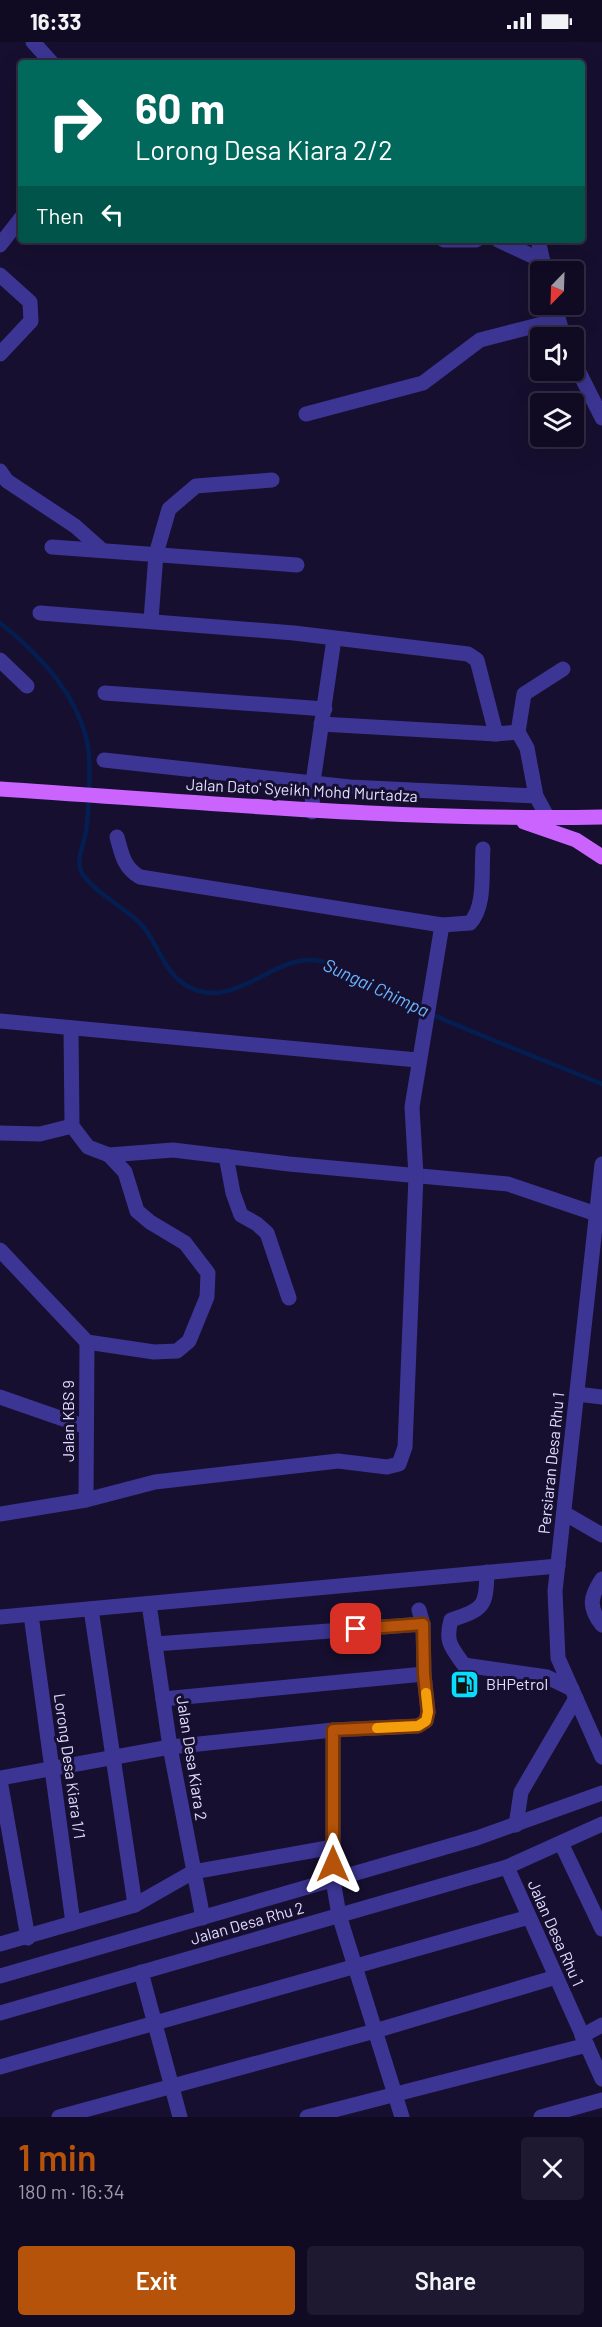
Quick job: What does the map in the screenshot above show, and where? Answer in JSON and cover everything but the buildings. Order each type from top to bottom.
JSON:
[{"type":"main road","name":"Jalan Dato' Syeikh Mohd Murtadza","points":[[0,789],[312,812],[513,818],[602,817]]},
{"type":"main road","points":[[513,818],[576,840],[602,858]]},
{"type":"street","points":[[33,42],[49,60]]},
{"type":"street","points":[[0,245],[18,222]]},
{"type":"street","points":[[503,243],[535,261]]},
{"type":"street","points":[[539,243],[543,261]]},
{"type":"street","points":[[0,275],[30,302],[31,321],[0,354]]},
{"type":"street","points":[[557,315],[560,327]]},
{"type":"street","points":[[306,414],[423,383],[480,340],[558,320]]},
{"type":"street","points":[[584,381],[602,418]]},
{"type":"street","points":[[0,471],[7,481],[75,526],[102,550]]},
{"type":"street","points":[[151,620],[156,554],[169,508],[196,486],[272,480]]},
{"type":"street","points":[[52,547],[297,565]]},
{"type":"street","points":[[40,613],[294,633],[468,654],[477,660],[496,734]]},
{"type":"street","points":[[312,812],[313,782],[334,639]]},
{"type":"street","points":[[0,660],[27,686]]},
{"type":"street","points":[[548,818],[536,796],[527,748],[518,732],[524,694],[562,669]]},
{"type":"street","points":[[105,693],[496,734],[518,732]]},
{"type":"street","points":[[104,760],[350,787],[536,796]]},
{"type":"street","points":[[117,837],[126,866],[140,877],[442,925],[470,923],[476,916],[480,904],[483,849]]},
{"type":"street","points":[[0,1514],[86,1500],[155,1482],[338,1461],[387,1467],[399,1464],[405,1446],[416,1176],[411,1107],[417,1060],[442,925]]},
{"type":"street","points":[[0,1021],[417,1060]]},
{"type":"street","points":[[71,1028],[72,1126],[88,1147],[109,1155],[173,1150],[507,1184],[599,1216]]},
{"type":"street","points":[[0,1133],[40,1134],[72,1126]]},
{"type":"street","points":[[0,1251],[87,1342],[154,1352],[177,1351],[189,1341],[207,1298],[208,1273],[198,1256],[185,1243],[150,1222],[137,1211],[124,1172],[109,1155]]},
{"type":"street","points":[[226,1156],[233,1193],[241,1215],[267,1233],[289,1298]]},
{"type":"street","name":"Persiaran Desa Rhu 1","points":[[602,1164],[599,1216],[555,1591],[558,1658],[602,1757]]},
{"type":"street","name":"Jalan KBS 9","points":[[86,1500],[87,1342]]},
{"type":"street","points":[[577,1394],[602,1397]]},
{"type":"street","points":[[0,1397],[86,1427]]},
{"type":"street","points":[[564,1513],[602,1535]]},
{"type":"street","points":[[0,1617],[558,1566]]},
{"type":"street","points":[[487,1572],[486,1598],[478,1610],[452,1620],[447,1635],[451,1648],[464,1665],[547,1677],[574,1694],[521,1792],[516,1825]]},
{"type":"street","points":[[602,1579],[591,1595],[591,1610],[602,1625]]},
{"type":"street","name":"Jalan Desa Kiara 2","points":[[149,1604],[170,1747],[203,1918]]},
{"type":"street","points":[[91,1609],[135,1905]]},
{"type":"street","name":"Lorong Desa Kiara 1/1","points":[[31,1615],[73,1923]]},
{"type":"street","points":[[28,1938],[0,1779],[170,1747],[333,1730],[418,1726],[426,1721],[428,1712],[421,1617],[155,1644]]},
{"type":"street","points":[[163,1699],[424,1674]]},
{"type":"street","points":[[333,1730],[333,1880],[339,1915],[402,2117]]},
{"type":"street","points":[[0,1976],[516,1825],[602,1793]]},
{"type":"street","name":"Jalan Desa Rhu 2","points":[[0,2013],[507,1867],[602,1824]]},
{"type":"street","points":[[561,1843],[602,1929]]},
{"type":"street","points":[[0,1944],[28,1938],[135,1905],[193,1872],[333,1847]]},
{"type":"street","name":"Jalan Desa Rhu 1","points":[[507,1867],[602,2079]]},
{"type":"street","points":[[0,2067],[529,1917]]},
{"type":"street","points":[[141,1972],[180,2117]]},
{"type":"street","points":[[59,2117],[375,2031],[556,1977]]},
{"type":"street","points":[[307,2117],[584,2041],[602,2025]]},
{"type":"street","points":[[541,2117],[602,2100]]},
{"type":"waterway","name":"Sungai Chimpa","points":[[0,623],[40,660],[63,688],[73,704],[86,737],[89,758],[89,797],[86,831],[79,859],[80,870],[88,881],[139,922],[179,980],[187,986],[205,992],[222,992],[287,964],[303,960],[320,961],[339,968],[419,1009],[602,1084]]},
{"type":"slow traffic","points":[[377,1728],[418,1726],[426,1721],[428,1712],[426,1693]]},
{"type":"place","name":"BHPetrol","points":[[465,1684]]},
{"type":"route","points":[[333,1864],[333,1730],[418,1726],[426,1721],[428,1712],[424,1674],[423,1624],[356,1629]]}]
